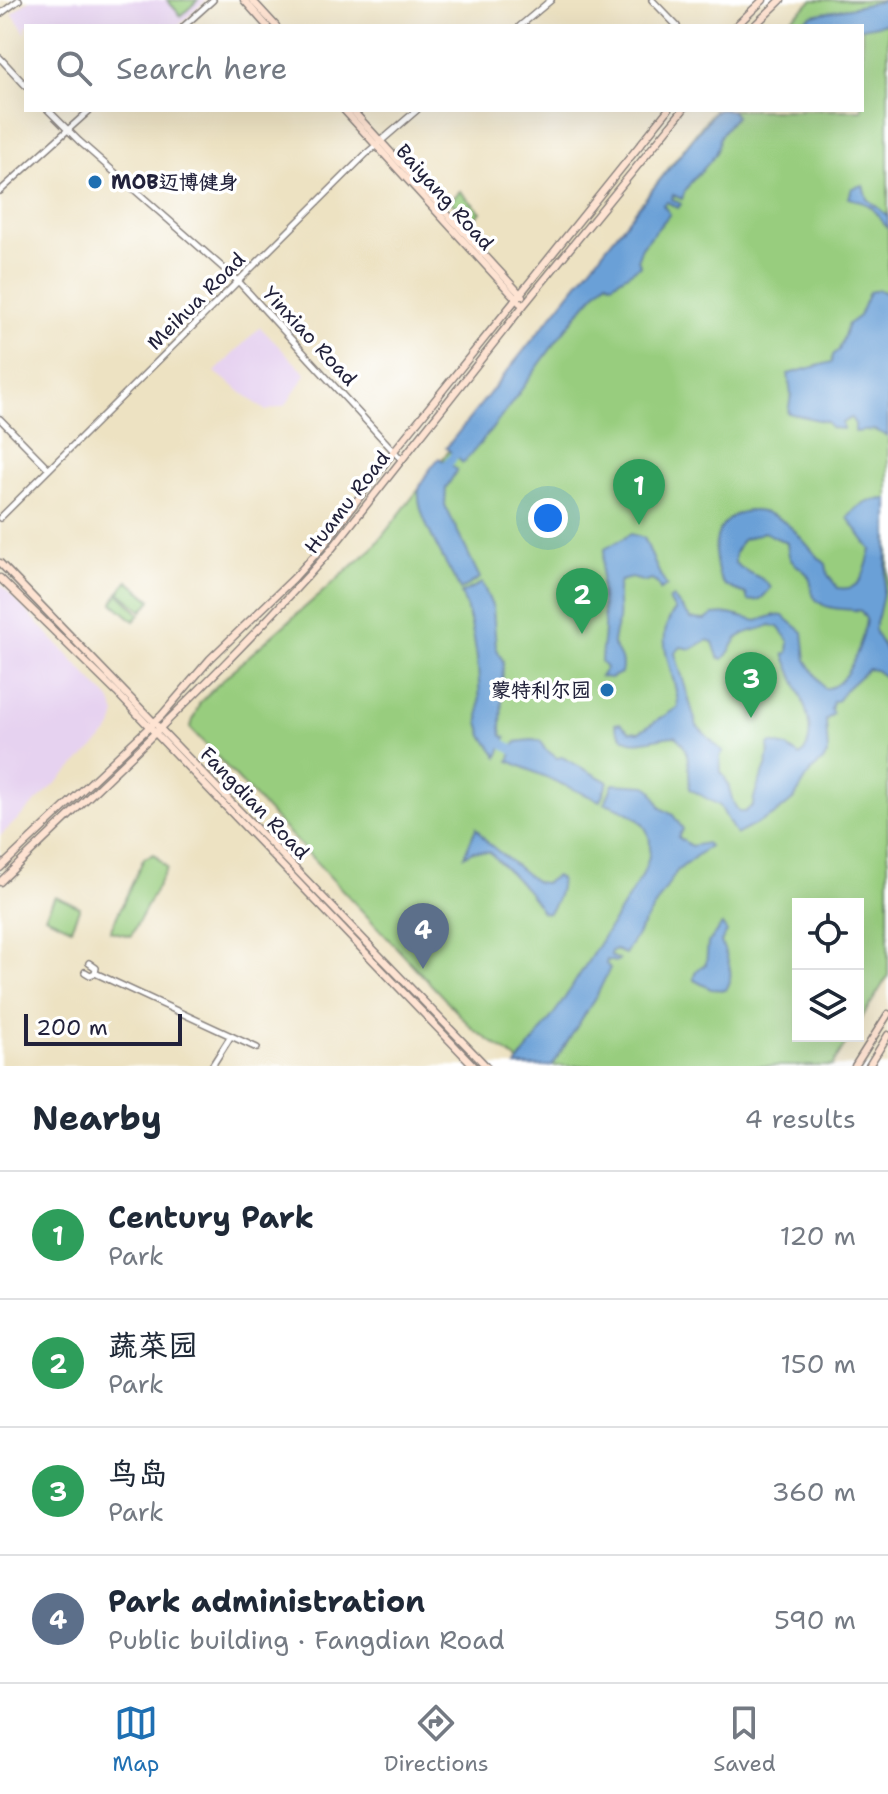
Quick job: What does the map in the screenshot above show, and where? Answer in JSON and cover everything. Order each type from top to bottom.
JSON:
[{"type":"main road","points":[[244,0],[265,24]]},
{"type":"main road","points":[[252,0],[274,24]]},
{"type":"main road","points":[[738,24],[763,0]]},
{"type":"main road","points":[[756,24],[781,0]]},
{"type":"main road","name":"Baiyang Road","points":[[346,112],[522,301]]},
{"type":"main road","name":"Baiyang Road","points":[[354,112],[378,143]]},
{"type":"main road","name":"Huamu Road","points":[[0,882],[158,730],[330,551],[666,112]]},
{"type":"main road","name":"Huamu Road","points":[[0,868],[152,724],[210,659],[323,546],[394,451],[681,112]]},
{"type":"main road","name":"Fangdian Road","points":[[0,563],[152,724]]},
{"type":"main road","name":"Fangdian Road","points":[[0,578],[158,730],[486,1066]]},
{"type":"main road","name":"Fangdian Road","points":[[158,730],[474,1066]]},
{"type":"main road","points":[[855,1066],[888,1014]]},
{"type":"main road","points":[[869,1066],[888,1035]]},
{"type":"street","points":[[0,14],[19,0]]},
{"type":"street","points":[[186,24],[213,0]]},
{"type":"street","points":[[522,24],[551,0]]},
{"type":"street","points":[[652,0],[675,24]]},
{"type":"street","points":[[0,58],[24,84]]},
{"type":"street","name":"Yinxiao Road","points":[[50,112],[238,281],[401,459]]},
{"type":"street","points":[[0,191],[88,112]]},
{"type":"street","name":"Meihua Road","points":[[0,518],[378,143],[415,112]]},
{"type":"street","points":[[0,419],[49,469]]},
{"type":"street","points":[[89,963],[96,968],[95,973]]},
{"type":"street","points":[[85,972],[90,975],[95,973],[257,1048]]},
{"type":"street","points":[[212,1066],[231,1036]]},
{"type":"shaded area","points":[[30,0],[206,0],[180,24],[24,24],[24,31],[12,13]]},
{"type":"shaded area","points":[[260,327],[306,374],[286,405],[266,411],[215,372]]},
{"type":"shaded area","points":[[0,583],[110,700],[116,714],[112,728],[101,741],[0,836]]},
{"type":"green space","points":[[167,0],[198,0],[181,16]]},
{"type":"green space","points":[[813,0],[888,0],[888,976],[864,1014],[864,898],[792,898],[792,1042],[847,1042],[832,1066],[521,1066],[515,1058],[474,1030],[190,728],[200,702],[373,548],[712,112],[864,112],[864,24],[784,24]]},
{"type":"green space","points":[[460,191],[481,212],[471,222],[450,201]]},
{"type":"green space","points":[[128,581],[151,600],[142,611],[119,592]]},
{"type":"green space","points":[[118,593],[140,614],[134,621],[113,603]]},
{"type":"green space","points":[[154,854],[167,868],[131,936],[110,931],[144,858]]},
{"type":"green space","points":[[55,896],[80,907],[71,928],[45,916]]},
{"type":"water","points":[[888,0],[888,23],[864,28],[864,24],[796,24],[813,15]]},
{"type":"water","points":[[714,112],[733,112],[736,116],[720,137],[710,162],[688,186],[682,199],[673,195],[672,199],[681,204],[678,208],[667,202],[663,205],[670,214],[642,247],[638,258],[640,266],[612,284],[607,281],[587,302],[463,463],[446,448]]},
{"type":"water","points":[[863,185],[867,199],[888,216],[888,229],[869,206],[849,198],[852,188]]},
{"type":"water","points":[[879,290],[888,294],[888,436],[874,430],[855,432],[851,418],[842,423],[843,429],[788,413],[791,395],[788,374],[832,362],[848,324],[859,316],[869,292]]},
{"type":"water","points":[[439,458],[457,470],[446,488],[445,505],[480,578],[460,590],[427,527],[419,501],[422,481]]},
{"type":"water","points":[[888,499],[885,582],[874,630],[888,655],[888,679],[868,669],[833,702],[833,714],[826,720],[828,753],[823,761],[811,771],[794,799],[777,813],[736,835],[720,806],[690,789],[687,753],[675,736],[633,741],[626,739],[615,724],[620,723],[630,731],[639,732],[678,707],[665,646],[668,622],[675,610],[669,600],[673,597],[691,619],[705,620],[713,615],[729,614],[757,621],[775,615],[783,616],[803,632],[806,660],[824,688],[832,687],[847,673],[862,639],[866,619],[861,611],[829,607],[818,602],[808,576],[790,559],[787,543],[764,532],[742,540],[735,553],[735,563],[764,580],[771,588],[760,600],[748,601],[746,594],[726,586],[720,579],[715,548],[717,537],[722,527],[737,514],[759,511],[772,515],[795,531],[826,564],[828,575],[838,588],[853,587],[865,572],[871,550],[848,518],[860,505]],"holes":[[[770,625],[778,627],[789,641],[788,653],[784,654],[805,706],[810,734],[800,756],[787,747],[771,743],[768,746],[769,754],[753,805],[740,812],[721,772],[720,756],[723,752],[697,726],[675,653],[681,647],[692,649],[707,640],[713,642],[718,657],[723,659],[743,634]]]},
{"type":"water","points":[[631,534],[644,538],[667,586],[660,590],[657,583],[651,580],[646,582],[631,578],[620,581],[613,645],[621,658],[621,673],[611,678],[600,677],[606,668],[601,662],[604,627],[601,577],[605,549]]},
{"type":"water","points":[[482,583],[493,608],[496,647],[503,661],[501,729],[502,736],[506,737],[498,757],[483,736],[479,722],[477,657],[461,593]]},
{"type":"water","points":[[541,741],[544,748],[557,758],[562,757],[608,782],[600,801],[509,761],[516,742]]},
{"type":"water","points":[[613,784],[651,789],[661,808],[673,815],[683,829],[678,837],[691,846],[706,843],[709,846],[677,871],[625,954],[611,951],[611,956],[619,960],[607,960],[610,968],[597,995],[552,1066],[516,1066],[561,1004],[648,862],[650,849],[646,829],[631,814],[605,803]]},
{"type":"water","points":[[476,828],[488,843],[536,882],[545,883],[556,876],[560,879],[557,897],[548,913],[542,912],[525,888],[490,852],[473,851],[464,856]]},
{"type":"water","points":[[722,925],[727,932],[721,942],[730,972],[726,990],[711,989],[694,980],[699,968],[706,964],[708,943]]},
{"type":"waterway","points":[[440,474],[460,448]]},
{"type":"waterway","points":[[493,738],[522,755]]},
{"type":"place","name":"MOB迈博健身","points":[[95,182]]},
{"type":"place","name":"Century Park","points":[[639,525]]},
{"type":"place","name":"蔬菜园","points":[[582,634]]},
{"type":"place","name":"蒙特利尔园","points":[[607,690]]},
{"type":"place","name":"鸟岛","points":[[751,718]]},
{"type":"place","name":"Park administration","points":[[423,969]]}]
